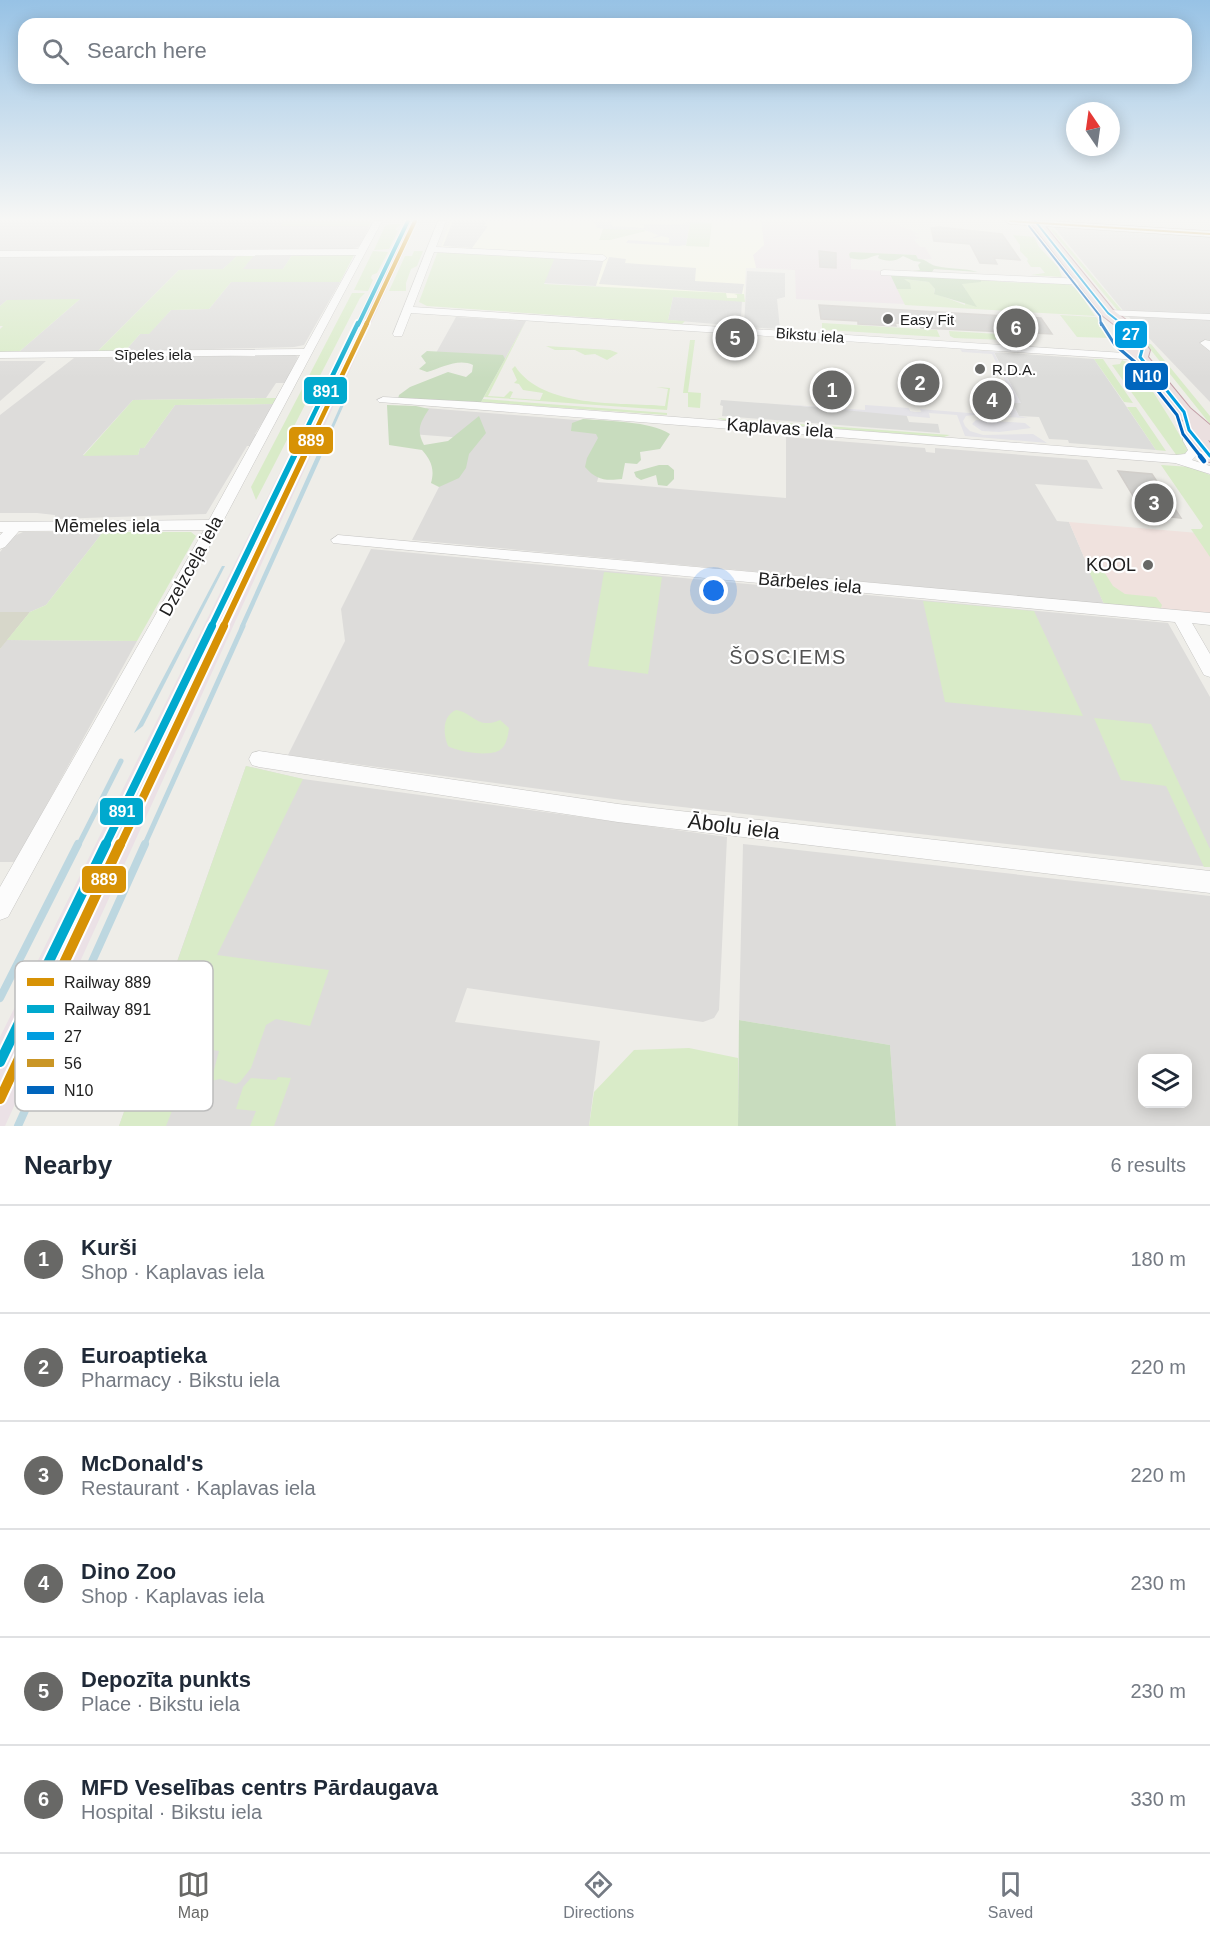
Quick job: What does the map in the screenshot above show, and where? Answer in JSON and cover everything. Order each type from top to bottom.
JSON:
[{"type":"highway","points":[[1077,274],[1108,313],[1108,321],[1121,341],[1140,357],[1184,412],[1210,435]]},
{"type":"highway","points":[[1184,412],[1189,430],[1210,456]]},
{"type":"street","name":"Dzelzceļa iela","points":[[0,909],[214,525],[349,274]]},
{"type":"street","points":[[398,334],[422,274]]},
{"type":"street","points":[[896,274],[1084,282]]},
{"type":"street","name":"Bikstu iela","points":[[408,310],[1140,357]]},
{"type":"street","points":[[1108,313],[1210,317]]},
{"type":"street","points":[[1210,344],[1205,344],[1210,348]]},
{"type":"street","name":"Sīpeles iela","points":[[0,355],[306,352]]},
{"type":"street","name":"Kaplavas iela","points":[[384,400],[477,405],[1176,459],[1210,470]]},
{"type":"street","points":[[1176,459],[1189,457],[1195,451],[1189,441],[1189,430]]},
{"type":"street","name":"Mēmeles iela","points":[[7,527],[214,525]]},
{"type":"street","points":[[0,544],[7,527]]},
{"type":"street","name":"Bārbeles iela","points":[[338,540],[1210,619]]},
{"type":"street","points":[[1180,616],[1210,670]]},
{"type":"street","name":"Ābolu iela","points":[[259,759],[618,813],[1210,882]]},
{"type":"shaded area","points":[[0,274],[175,274],[98,351],[20,351],[79,300],[7,300],[0,306]]},
{"type":"shaded area","points":[[381,274],[394,274],[80,961],[38,961],[337,357]]},
{"type":"shaded area","points":[[547,274],[600,274],[596,286],[543,283]]},
{"type":"shaded area","points":[[600,274],[746,274],[745,300],[675,296],[596,286]]},
{"type":"shaded area","points":[[603,274],[696,274],[695,281],[744,284],[742,294],[599,284]]},
{"type":"shaded area","points":[[747,274],[785,274],[785,297],[777,299],[780,329],[744,327]]},
{"type":"shaded area","points":[[795,274],[889,274],[905,304],[796,299]]},
{"type":"shaded area","points":[[1093,274],[1210,274],[1210,402],[1126,314]]},
{"type":"shaded area","points":[[231,282],[340,282],[304,345],[125,351],[140,334],[149,333],[171,310],[209,309]]},
{"type":"shaded area","points":[[673,297],[742,300],[741,319],[728,318],[727,325],[668,320]]},
{"type":"shaded area","points":[[456,317],[526,321],[505,359],[436,353]]},
{"type":"shaded area","points":[[960,349],[1002,352],[994,353],[1021,403],[1012,403],[1019,416],[1028,418],[1005,417],[1011,416],[1003,399],[1008,398],[1006,394],[999,391],[1010,391],[992,354],[962,352]]},
{"type":"shaded area","points":[[994,352],[1094,359],[1156,450],[1069,443],[1068,440],[1049,439],[1039,417],[1019,416],[1012,402],[1020,402]]},
{"type":"shaded area","points":[[295,355],[298,357],[286,383],[276,383],[266,398],[133,400],[83,455],[138,455],[140,448],[144,448],[175,405],[274,404],[255,434],[258,435],[251,446],[247,446],[206,514],[55,519],[55,515],[37,513],[0,513],[0,415],[74,358]]},
{"type":"shaded area","points":[[0,361],[46,361],[0,401]]},
{"type":"shaded area","points":[[721,400],[906,414],[909,422],[938,424],[940,433],[722,416]]},
{"type":"shaded area","points":[[778,404],[865,410],[865,405],[909,408],[910,411],[915,412],[921,412],[920,409],[981,414],[966,416],[963,421],[970,431],[983,435],[1033,434],[1047,443],[965,436],[957,415],[929,413],[930,418]]},
{"type":"shaded area","points":[[426,408],[613,423],[597,482],[786,498],[786,437],[925,448],[926,452],[935,453],[935,448],[1087,460],[1103,489],[1035,484],[1057,521],[1069,522],[1104,604],[412,540],[464,438],[411,434]]},
{"type":"shaded area","points":[[976,420],[1025,423],[1031,428],[999,432],[982,431],[972,424]]},
{"type":"shaded area","name":"KOOL","points":[[1069,522],[1210,534],[1210,614],[1104,604]]},
{"type":"shaded area","points":[[23,532],[103,532],[46,605],[30,612],[0,612],[0,552],[12,537]]},
{"type":"shaded area","points":[[371,549],[1168,623],[1210,697],[1210,867],[629,801],[288,755],[345,641],[341,609]]},
{"type":"shaded area","points":[[0,612],[30,612],[0,649]]},
{"type":"shaded area","points":[[7,640],[137,641],[15,862],[0,862],[0,649]]},
{"type":"shaded area","points":[[246,766],[303,779],[727,837],[719,1010],[714,1018],[703,1022],[467,988],[455,1022],[600,1041],[589,1126],[119,1126],[124,1111],[213,1111],[213,961],[177,961]]},
{"type":"shaded area","points":[[743,844],[1210,896],[1210,1126],[896,1126],[890,1045],[739,1020]]},
{"type":"shaded area","points":[[15,1007],[15,1104],[5,1126],[0,1126],[0,1037]]},
{"type":"green space","points":[[175,274],[344,274],[340,282],[231,282],[209,309],[171,310],[149,334],[140,334],[125,351],[98,351]]},
{"type":"green space","points":[[362,274],[376,274],[372,275],[373,280],[368,291],[354,290]]},
{"type":"green space","points":[[397,274],[409,274],[406,291],[389,291]]},
{"type":"green space","points":[[430,274],[548,274],[544,284],[726,293],[727,298],[737,298],[734,294],[744,294],[745,302],[673,297],[668,320],[685,321],[682,324],[427,306],[419,302]]},
{"type":"green space","points":[[890,274],[931,274],[981,280],[981,282],[962,284],[977,307],[934,294],[935,289],[929,282],[904,279],[910,283],[911,289],[897,289]]},
{"type":"green space","points":[[1061,274],[1062,277],[1031,275]]},
{"type":"green space","points":[[1087,274],[1091,274],[1124,313],[1118,311]]},
{"type":"green space","points":[[975,278],[1003,282],[1069,284],[1077,289],[1095,316],[905,305],[897,289],[911,289],[903,279],[930,282],[935,289],[934,293],[965,305],[966,290],[962,284]]},
{"type":"green space","points":[[352,293],[365,293],[360,298],[256,500],[251,487]]},
{"type":"green space","points":[[80,299],[20,351],[0,352],[0,329],[3,326],[0,326],[0,306],[7,300]]},
{"type":"green space","points":[[1060,315],[1096,317],[1110,338],[1077,337]]},
{"type":"green space","points":[[526,321],[488,396],[504,397],[510,391],[513,392],[510,398],[540,400],[543,393],[523,390],[519,384],[514,383],[517,380],[512,369],[515,366],[528,380],[544,390],[583,401],[665,406],[668,389],[656,387],[670,388],[667,410],[484,397]]},
{"type":"green space","points":[[822,323],[937,330],[940,337],[826,330],[822,329]]},
{"type":"green space","points":[[949,331],[1030,336],[1034,341],[954,338],[950,336]]},
{"type":"green space","points":[[690,340],[695,340],[688,392],[701,393],[700,408],[688,407],[688,393],[683,393]]},
{"type":"green space","points":[[1146,344],[1151,344],[1210,416],[1210,424]]},
{"type":"green space","points":[[546,346],[610,350],[618,353],[607,360],[595,354],[585,355],[575,350],[555,350]]},
{"type":"green space","points":[[427,351],[503,355],[505,359],[481,402],[398,399],[399,395],[410,387],[448,372],[466,377],[472,372],[473,365],[467,363],[450,364],[427,372],[419,369],[426,363],[421,356]]},
{"type":"green space","points":[[1094,359],[1103,359],[1133,403],[1124,402]]},
{"type":"green space","points":[[1122,360],[1140,372],[1173,423],[1188,452],[1177,456],[1112,365],[1120,364]]},
{"type":"green space","points":[[277,398],[274,404],[175,405],[144,448],[140,448],[138,455],[83,456],[133,400]]},
{"type":"green space","points":[[483,399],[667,413],[667,415],[481,402]]},
{"type":"green space","points":[[387,405],[429,409],[420,427],[424,445],[448,441],[479,416],[486,433],[469,454],[466,468],[459,478],[439,487],[431,483],[433,473],[431,465],[422,450],[389,445]]},
{"type":"green space","points":[[1127,407],[1136,407],[1166,451],[1156,450]]},
{"type":"green space","points":[[717,418],[950,435],[944,437],[727,421]]},
{"type":"green space","points":[[583,419],[652,426],[670,434],[660,449],[640,452],[641,460],[637,464],[625,463],[622,479],[606,480],[593,475],[585,467],[587,458],[598,438],[596,434],[571,431],[572,423]]},
{"type":"green space","points":[[659,465],[668,465],[674,470],[674,479],[667,486],[658,485],[656,475],[641,480],[634,472]]},
{"type":"green space","points":[[1161,465],[1191,467],[1210,475],[1210,557],[1191,529],[1201,529],[1203,526]]},
{"type":"green space","points":[[103,532],[191,532],[196,536],[137,641],[7,640],[30,612],[46,605]]},
{"type":"green space","points":[[1088,569],[1103,570],[1113,586],[1125,594],[1156,597],[1162,605],[1161,608],[1104,604]]},
{"type":"green space","points":[[604,572],[662,577],[648,674],[588,666]]},
{"type":"green space","points":[[923,601],[1034,611],[1083,716],[945,702]]},
{"type":"green space","points":[[456,710],[481,722],[492,723],[500,720],[509,728],[507,740],[502,748],[495,752],[482,753],[466,752],[448,746],[445,736],[446,721],[448,716]]},
{"type":"green space","points":[[1094,718],[1151,724],[1210,849],[1210,867],[1204,867],[1166,786],[1121,780]]},
{"type":"green space","points":[[246,766],[303,779],[217,955],[329,970],[310,1026],[276,1019],[266,1025],[251,1068],[240,1082],[236,1084],[220,1079],[213,1081],[219,1051],[213,1050],[213,961],[177,961]]},
{"type":"green space","points":[[739,1020],[890,1045],[896,1126],[738,1126]]},
{"type":"green space","points":[[689,1048],[738,1058],[738,1126],[589,1126],[594,1092],[634,1050]]},
{"type":"green space","points":[[278,1077],[291,1078],[274,1126],[250,1126],[256,1111],[236,1109],[243,1087],[251,1078],[276,1080]]},
{"type":"green space","points":[[124,1111],[172,1111],[166,1126],[119,1126]]},
{"type":"water","points":[[222,566],[225,566],[143,726],[134,733]]},
{"type":"building","points":[[819,305],[1041,318],[1052,334],[921,328],[920,325],[895,323],[896,326],[858,324],[858,321],[821,319]]},
{"type":"building","points":[[1118,471],[1152,474],[1181,518],[1144,514]]},
{"type":"waterway","points":[[319,457],[344,401]]},
{"type":"waterway","points":[[242,627],[319,456]]},
{"type":"waterway","points":[[144,846],[243,626]]},
{"type":"waterway","points":[[78,846],[121,761]]},
{"type":"waterway","points":[[19,961],[78,844]]},
{"type":"waterway","points":[[92,961],[145,844]]},
{"type":"waterway","points":[[0,998],[15,968]]},
{"type":"waterway","points":[[18,1126],[25,1111]]},
{"type":"rail line","name":"891","points":[[49,961],[383,274]]},
{"type":"rail line","name":"889","points":[[65,961],[390,274]]},
{"type":"rail line","name":"891","points":[[0,1062],[15,1031]]},
{"type":"rail line","name":"889","points":[[0,1099],[15,1067]]},
{"type":"transit line","name":"N10","points":[[1067,274],[1100,316],[1101,324],[1115,345],[1135,362],[1177,415],[1183,434],[1204,461]]},
{"type":"transit line","name":"27","points":[[1077,274],[1108,313],[1125,326],[1142,350],[1140,357],[1184,412],[1189,430],[1210,456]]},
{"type":"place","name":"Easy Fit","points":[[888,319]]},
{"type":"place","name":"MFD Veselības centrs Pārdaugava","points":[[1016,328]]},
{"type":"place","name":"Depozīta punkts","points":[[735,338]]},
{"type":"place","name":"R.D.A.","points":[[980,369]]},
{"type":"place","name":"Euroaptieka","points":[[920,383]]},
{"type":"place","name":"Kurši","points":[[832,390]]},
{"type":"place","name":"Dino Zoo","points":[[992,400]]},
{"type":"place","name":"McDonald's","points":[[1154,503]]},
{"type":"place","name":"KOOL","points":[[1148,565]]},
{"type":"district","name":"ŠOSCIEMS","points":[[788,657]]}]
